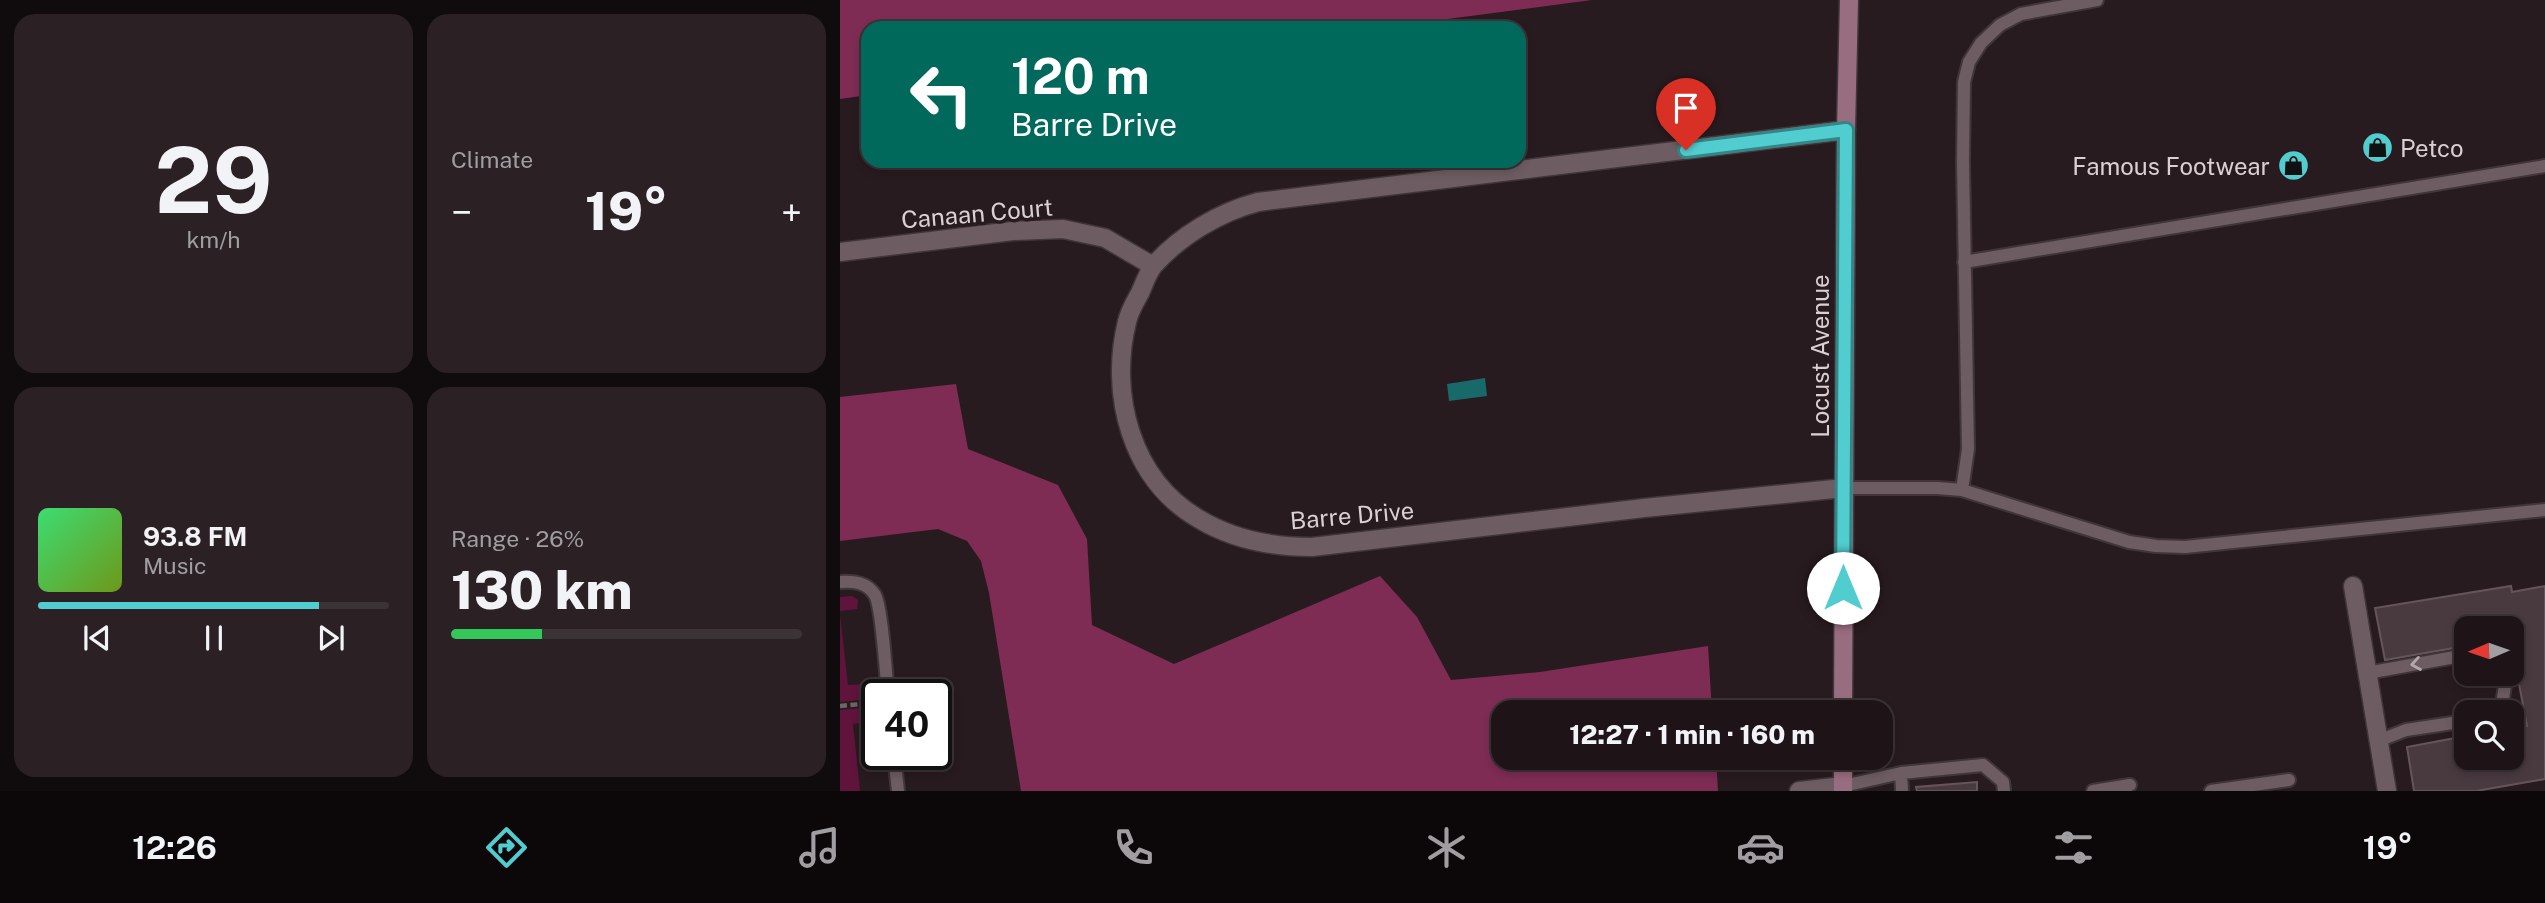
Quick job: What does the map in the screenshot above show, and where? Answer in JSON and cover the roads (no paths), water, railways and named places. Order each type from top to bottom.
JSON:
[{"type":"street","name":"Locust Avenue","points":[[1843,700],[1846,130],[1850,0]]},
{"type":"street","name":"Barre Drive","points":[[1844,488],[1644,508],[1312,547],[1266,544],[1226,533],[1197,519],[1166,491],[1142,459],[1127,423],[1120,384],[1121,354],[1127,320],[1153,266],[1198,227],[1241,206],[1846,130]]},
{"type":"street","name":"Canaan Court","points":[[840,252],[1013,231],[1063,229],[1105,237],[1153,266]]},
{"type":"street","points":[[2353,586],[2387,791]]},
{"type":"street","points":[[1799,791],[1843,789],[1843,770]]},
{"type":"lane","points":[[1962,490],[1968,449],[1964,82],[1969,62],[1981,43],[2000,25],[2021,14],[2097,0]]},
{"type":"lane","points":[[1964,262],[2545,166]]},
{"type":"lane","points":[[1844,488],[1962,490],[2129,542],[2185,547],[2545,510]]},
{"type":"lane","points":[[840,582],[863,584],[876,597],[886,679]]},
{"type":"lane","points":[[2367,673],[2454,657]]},
{"type":"lane","points":[[2378,741],[2406,730],[2454,723]]},
{"type":"lane","points":[[1843,789],[1901,773],[1983,765],[2003,782],[2004,791]]},
{"type":"lane","points":[[896,770],[898,791]]},
{"type":"lane","points":[[1901,773],[1902,791]]},
{"type":"lane","points":[[2211,791],[2289,780]]},
{"type":"lane","points":[[2093,791],[2130,785]]},
{"type":"water","points":[[1485,378],[1487,396],[1449,401],[1447,384]]},
{"type":"place","name":"Petco","points":[[2377,148]]},
{"type":"place","name":"Famous Footwear","points":[[2293,166]]}]
